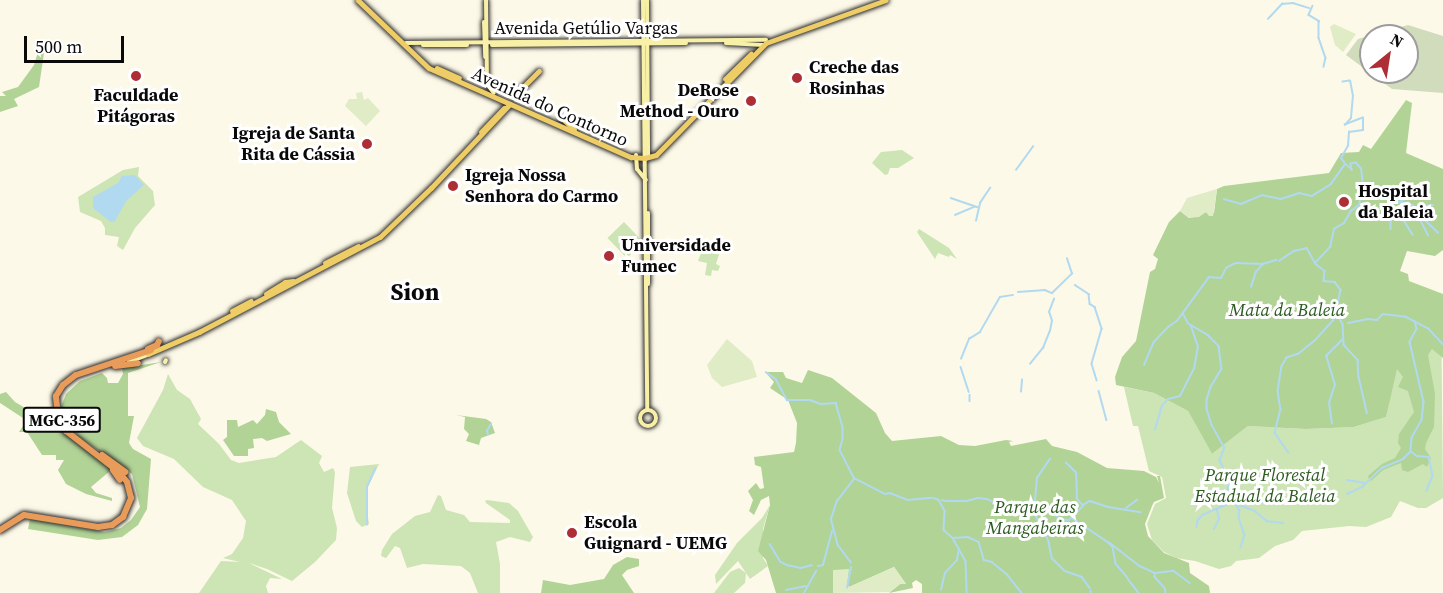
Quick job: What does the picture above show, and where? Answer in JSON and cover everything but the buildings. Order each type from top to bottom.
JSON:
[{"type":"highway","name":"MGC-356","points":[[0,530],[24,517],[98,529],[108,528],[121,522],[133,504],[133,486],[125,475],[66,427],[60,416],[59,401],[72,382],[152,350]]},
{"type":"highway","points":[[117,364],[137,360]]},
{"type":"highway","name":"MGC-356","points":[[0,530],[22,513],[98,527],[112,525],[123,517],[130,504],[131,494],[127,482],[106,462],[66,431],[59,421],[56,406],[57,394],[63,385],[76,375],[117,364]]},
{"type":"highway","points":[[102,455],[125,472]]},
{"type":"highway","points":[[85,524],[111,522],[126,508],[128,488],[106,462]]},
{"type":"highway","points":[[113,470],[120,480]]},
{"type":"main road","name":"Avenida do Contorno","points":[[360,0],[425,66],[476,90],[490,93]]},
{"type":"main road","name":"Avenida do Contorno","points":[[360,0],[431,65],[572,131],[636,156],[646,157],[656,155],[764,43],[881,0]]},
{"type":"main road","points":[[485,0],[483,9],[490,93]]},
{"type":"main road","points":[[485,0],[487,84],[490,93]]},
{"type":"main road","points":[[645,0],[640,11],[650,89],[646,157]]},
{"type":"main road","points":[[645,0],[642,129],[647,181],[648,410]]},
{"type":"main road","name":"Avenida do Contorno","points":[[764,43],[886,0]]},
{"type":"main road","points":[[798,31],[806,26]]},
{"type":"main road","points":[[394,36],[410,46]]},
{"type":"main road","name":"Avenida Getúlio Vargas","points":[[410,46],[448,43],[563,46],[645,42]]},
{"type":"main road","name":"Avenida Getúlio Vargas","points":[[410,46],[448,43]]},
{"type":"main road","name":"Avenida Getúlio Vargas","points":[[486,44],[764,43]]},
{"type":"main road","points":[[514,96],[539,72]]},
{"type":"main road","name":"Avenida do Contorno","points":[[507,101],[536,112],[572,131]]},
{"type":"main road","points":[[289,284],[380,235],[487,130],[507,101]]},
{"type":"main road","points":[[479,134],[505,110],[507,101]]},
{"type":"main road","points":[[275,291],[377,239],[454,164],[504,108]]},
{"type":"main road","points":[[527,111],[536,112]]},
{"type":"main road","points":[[527,111],[531,118]]},
{"type":"main road","points":[[561,117],[572,131]]},
{"type":"main road","points":[[487,130],[496,124]]},
{"type":"main road","points":[[636,156],[637,169],[647,181]]},
{"type":"main road","points":[[445,166],[454,164]]},
{"type":"main road","name":"MGC-356","points":[[137,360],[152,350],[261,295],[275,291]]},
{"type":"main road","name":"MGC-356","points":[[152,350],[275,291]]},
{"type":"green space","points":[[1334,24],[1356,34],[1343,52],[1335,45],[1330,27]]},
{"type":"green space","points":[[1419,28],[1443,36],[1443,93],[1392,89],[1385,84],[1419,84]]},
{"type":"green space","points":[[1358,39],[1359,39],[1359,65],[1346,55]]},
{"type":"green space","points":[[38,52],[44,53],[39,87],[14,99],[18,106],[0,112],[0,96],[6,96],[2,92],[18,87],[34,65]]},
{"type":"green space","points":[[362,92],[364,100],[368,98],[380,111],[366,126],[345,106],[349,99],[357,99],[356,93]]},
{"type":"green space","name":"Mata da Baleia","points":[[1406,100],[1412,103],[1406,153],[1443,169],[1443,250],[1435,256],[1407,251],[1400,271],[1408,274],[1409,281],[1443,294],[1443,358],[1432,349],[1428,355],[1435,394],[1434,427],[1425,449],[1431,458],[1427,467],[1423,464],[1408,472],[1402,470],[1401,463],[1383,470],[1371,481],[1368,476],[1382,464],[1395,458],[1401,448],[1398,443],[1399,434],[1414,412],[1408,391],[1398,387],[1403,377],[1397,369],[1386,417],[1354,427],[1306,429],[1248,426],[1212,454],[1188,411],[1154,393],[1116,385],[1115,377],[1122,357],[1136,341],[1150,272],[1155,269],[1158,259],[1153,255],[1169,222],[1180,211],[1189,218],[1206,212],[1214,213],[1217,189],[1224,186],[1329,173],[1341,153],[1359,152],[1363,145],[1371,149]]},
{"type":"green space","points":[[902,150],[914,158],[898,168],[890,168],[888,174],[885,175],[872,163],[881,152]]},
{"type":"green space","points":[[139,167],[138,176],[153,191],[155,205],[135,228],[123,250],[117,246],[119,237],[105,235],[105,228],[101,221],[80,212],[78,197],[123,170]]},
{"type":"green space","points":[[1217,189],[1213,216],[1209,216],[1206,212],[1199,217],[1189,218],[1180,211],[1187,198]]},
{"type":"green space","points":[[624,222],[643,242],[627,258],[607,238]]},
{"type":"green space","points":[[919,229],[949,248],[957,259],[938,253],[935,259],[917,232]]},
{"type":"green space","points":[[697,238],[722,245],[716,264],[720,266],[718,271],[712,270],[711,276],[705,275],[707,263],[698,261],[701,253],[694,252]]},
{"type":"green space","name":"Parque Florestal Estadual da Baleia","points":[[1441,292],[1443,498],[1426,508],[1418,508],[1400,501],[1391,517],[1366,527],[1349,526],[1302,531],[1293,540],[1275,546],[1259,558],[1236,561],[1231,566],[1219,569],[1195,561],[1176,558],[1164,552],[1152,540],[1147,524],[1155,504],[1166,498],[1162,477],[1149,471],[1138,426],[1133,426],[1124,387],[1154,393],[1188,411],[1212,454],[1248,426],[1306,429],[1354,427],[1386,417],[1394,372]]},
{"type":"green space","points":[[727,339],[752,361],[757,377],[722,387],[712,378],[707,365]]},
{"type":"green space","points":[[161,362],[128,373],[128,416],[134,416],[129,443],[133,449],[151,459],[147,509],[138,525],[122,537],[98,540],[28,529],[30,519],[105,532],[121,528],[131,520],[140,507],[132,474],[78,436],[64,418],[61,407],[66,394],[80,381],[102,373],[108,383],[118,383],[123,374],[122,368]]},
{"type":"green space","name":"Parque das Mangabeiras","points":[[808,370],[832,378],[876,413],[885,433],[892,441],[941,436],[959,445],[975,446],[1006,440],[1013,441],[1009,442],[1011,446],[1046,439],[1052,446],[1077,452],[1107,468],[1144,471],[1156,477],[1159,483],[1157,476],[1160,476],[1164,498],[1154,502],[1152,506],[1145,524],[1148,536],[1164,553],[1189,563],[1190,573],[1209,586],[1210,593],[922,593],[922,584],[916,580],[912,583],[913,588],[889,593],[900,584],[906,584],[894,567],[849,587],[833,571],[835,579],[833,593],[776,593],[766,560],[758,551],[770,505],[769,496],[761,500],[754,515],[749,511],[753,500],[748,491],[756,483],[760,489],[764,488],[761,467],[755,465],[754,457],[794,452],[797,423],[788,400],[770,388],[774,382],[765,372],[783,372],[786,378],[802,383]]},
{"type":"green space","points":[[168,374],[177,390],[190,399],[201,419],[198,424],[219,444],[231,460],[239,463],[276,457],[301,440],[322,456],[319,463],[324,472],[333,468],[335,472],[332,508],[337,528],[336,540],[292,581],[249,563],[282,579],[270,578],[266,586],[268,593],[199,593],[221,561],[240,562],[223,558],[232,554],[243,538],[246,521],[232,500],[203,487],[174,459],[143,446],[137,438],[163,390]]},
{"type":"green space","points":[[6,392],[15,402],[27,409],[41,407],[53,412],[58,429],[109,468],[110,471],[91,487],[96,493],[112,498],[112,501],[86,494],[66,484],[58,470],[64,460],[56,460],[56,455],[42,455],[27,432],[19,432],[25,423],[23,418],[0,403],[0,394]]},
{"type":"green space","points":[[266,409],[276,412],[279,422],[291,434],[267,441],[262,438],[253,439],[254,448],[248,449],[248,456],[234,456],[223,440],[227,437],[227,420],[237,420],[238,427],[253,420],[257,424],[265,415]]},
{"type":"green space","points":[[456,415],[486,419],[491,422],[495,433],[481,438],[479,445],[466,441],[469,434],[464,429],[465,417]]},
{"type":"green space","points":[[379,464],[368,487],[366,503],[369,524],[362,527],[356,521],[347,493],[350,467]]},
{"type":"green space","points":[[438,495],[441,496],[446,510],[464,515],[470,522],[510,523],[510,520],[486,503],[487,500],[509,503],[518,511],[533,537],[530,542],[510,537],[496,542],[500,564],[500,593],[478,593],[470,573],[461,566],[423,564],[407,568],[400,548],[395,546],[386,558],[381,556],[392,534],[415,516],[430,512]]},
{"type":"green space","points":[[770,505],[763,529],[763,558],[768,566],[750,579],[738,561],[716,584],[715,575],[737,543],[762,518]]},
{"type":"green space","points":[[627,557],[639,559],[639,566],[627,570],[622,575],[634,593],[541,593],[543,580],[570,585],[604,579],[613,565]]},
{"type":"green space","points":[[894,567],[906,584],[900,584],[890,592],[833,593],[833,570],[849,569],[847,585],[849,587]]},
{"type":"green space","points":[[739,568],[746,573],[745,583],[734,593],[714,593],[730,572]]},
{"type":"water","points":[[135,175],[144,185],[126,201],[115,221],[111,222],[93,208],[93,197],[118,183],[122,176]]},
{"type":"waterway","points":[[1268,19],[1282,4],[1293,3],[1309,8]]},
{"type":"waterway","points":[[1313,6],[1309,15],[1319,21],[1319,38],[1326,58],[1324,67]]},
{"type":"waterway","points":[[1224,199],[1241,204],[1262,195],[1281,199],[1299,193],[1312,196],[1331,184],[1345,164],[1341,158],[1348,146],[1349,132],[1363,130],[1363,118],[1345,125],[1351,118],[1353,96],[1350,81],[1343,82]]},
{"type":"waterway","points":[[1016,170],[1033,147]]},
{"type":"waterway","points":[[1316,262],[1330,247],[1334,229],[1344,223],[1351,211],[1359,205],[1363,187],[1361,169],[1356,163],[1351,164],[1352,170],[1346,165]]},
{"type":"waterway","points":[[1362,184],[1374,191],[1376,196],[1413,205],[1428,235]]},
{"type":"waterway","points":[[976,221],[980,203],[990,188]]},
{"type":"waterway","points":[[1398,203],[1407,198],[1413,188]]},
{"type":"waterway","points":[[951,198],[977,207]]},
{"type":"waterway","points":[[1391,201],[1391,229]]},
{"type":"waterway","points":[[1405,205],[1405,222],[1413,235]]},
{"type":"waterway","points":[[1415,207],[1433,205]]},
{"type":"waterway","points":[[955,215],[974,207]]},
{"type":"waterway","points":[[1418,213],[1438,232]]},
{"type":"waterway","points":[[1279,261],[1294,251],[1307,248],[1316,264],[1325,271],[1324,281],[1335,282],[1341,290],[1334,320],[1315,341],[1299,354],[1287,358],[1282,366],[1278,391],[1281,409],[1275,433],[1289,453]]},
{"type":"waterway","points":[[1018,292],[1045,290],[1052,293],[1072,274],[1067,259]]},
{"type":"waterway","points":[[1251,287],[1256,272],[1263,264],[1276,260]]},
{"type":"waterway","points":[[1144,365],[1154,342],[1177,321],[1209,277],[1221,278],[1226,268],[1236,263],[1263,264]]},
{"type":"waterway","points":[[1075,285],[1089,294],[1090,304],[1095,307],[1102,329],[1092,364],[1097,380]]},
{"type":"waterway","points":[[961,359],[969,339],[980,332],[1000,297],[1013,295]]},
{"type":"waterway","points":[[1030,364],[1043,348],[1050,331],[1052,321],[1049,312],[1054,299]]},
{"type":"waterway","points":[[1336,312],[1343,324],[1344,345],[1358,360],[1359,377],[1367,413]]},
{"type":"waterway","points":[[1183,313],[1188,323]]},
{"type":"waterway","points":[[1348,323],[1368,319],[1377,320],[1383,314],[1406,317],[1428,328],[1443,344]]},
{"type":"waterway","points":[[1415,321],[1417,329],[1410,342],[1424,402],[1422,420],[1412,438],[1411,451],[1417,456],[1429,457],[1433,476],[1427,491]]},
{"type":"waterway","points":[[1189,324],[1208,335],[1219,346],[1222,369],[1211,387],[1207,409],[1212,425],[1225,448],[1220,460],[1230,484],[1227,492],[1227,505],[1203,515],[1197,527]]},
{"type":"waterway","points":[[1155,430],[1162,406],[1168,399],[1180,396],[1194,369],[1198,347],[1191,327]]},
{"type":"waterway","points":[[1332,424],[1329,403],[1335,385],[1326,356],[1342,340]]},
{"type":"waterway","points":[[961,367],[969,392]]},
{"type":"waterway","points":[[766,372],[776,379],[787,400],[810,400],[821,404],[836,403],[843,428],[840,450],[854,478],[885,494],[890,493],[908,500],[932,498]]},
{"type":"waterway","points":[[1021,392],[1022,380]]},
{"type":"waterway","points":[[1099,391],[1107,420]]},
{"type":"waterway","points":[[970,395],[970,401]]},
{"type":"waterway","points":[[488,435],[487,431],[491,424]]},
{"type":"waterway","points":[[1347,494],[1362,487],[1382,468],[1403,459],[1410,452]]},
{"type":"waterway","points":[[946,501],[967,501],[978,498],[987,499],[1001,506],[1031,509],[1035,501],[1037,478],[1050,459]]},
{"type":"waterway","points":[[1032,509],[1051,512],[1061,519],[1069,520],[1083,506],[1077,499],[1076,473],[1066,463]]},
{"type":"waterway","points":[[367,525],[367,487],[375,469]]},
{"type":"waterway","points":[[851,563],[838,546],[831,519],[837,501],[854,479]]},
{"type":"waterway","points":[[1347,480],[1366,483]]},
{"type":"waterway","points":[[1228,491],[1240,511],[1239,518],[1245,535],[1241,547]]},
{"type":"waterway","points":[[934,498],[939,500]]},
{"type":"waterway","points":[[1244,504],[1254,500],[1263,502],[1269,498],[1282,499]]},
{"type":"waterway","points":[[939,500],[945,511],[944,530],[953,538],[968,537],[979,542],[984,560],[992,562],[1007,574],[1022,593]]},
{"type":"waterway","points":[[1126,508],[1137,500]]},
{"type":"waterway","points":[[1083,505],[1090,501],[1108,507],[1141,512]]},
{"type":"waterway","points":[[1237,504],[1255,511],[1267,521],[1283,523]]},
{"type":"waterway","points":[[1033,510],[1049,542],[1052,558],[1065,571],[1082,577],[1090,588]]},
{"type":"waterway","points":[[1214,529],[1219,519],[1217,510]]},
{"type":"waterway","points":[[1072,518],[1113,547],[1116,564],[1128,578]]},
{"type":"waterway","points":[[818,566],[823,565],[832,531]]},
{"type":"waterway","points":[[953,538],[966,561],[967,593]]},
{"type":"waterway","points":[[1109,542],[1140,566],[1155,573],[1155,577],[1164,587]]},
{"type":"waterway","points":[[770,544],[781,562],[801,568],[812,565]]},
{"type":"waterway","points":[[941,590],[945,573],[957,560],[959,549]]},
{"type":"waterway","points":[[847,588],[851,567]]},
{"type":"waterway","points":[[804,593],[816,571]]},
{"type":"waterway","points":[[1156,573],[1173,571]]},
{"type":"waterway","points":[[1174,571],[1190,583]]},
{"type":"waterway","points":[[1128,579],[1139,593]]},
{"type":"waterway","points":[[786,590],[806,586]]},
{"type":"waterway","points":[[1165,588],[1166,593]]},
{"type":"place","name":"Faculdade Pitágoras","points":[[136,76]]},
{"type":"place","name":"Creche das Rosinhas","points":[[797,78]]},
{"type":"place","name":"DeRose Method - Ouro","points":[[751,101]]},
{"type":"place","name":"Igreja de Santa Rita de Cássia","points":[[367,144]]},
{"type":"place","name":"Igreja Nossa Senhora do Carmo","points":[[453,186]]},
{"type":"place","name":"Hospital da Baleia","points":[[1344,202]]},
{"type":"place","name":"Universidade Fumec","points":[[609,256]]},
{"type":"place","name":"Escola Guignard - UEMG","points":[[572,533]]},
{"type":"district","name":"Sion","points":[[415,292]]}]
